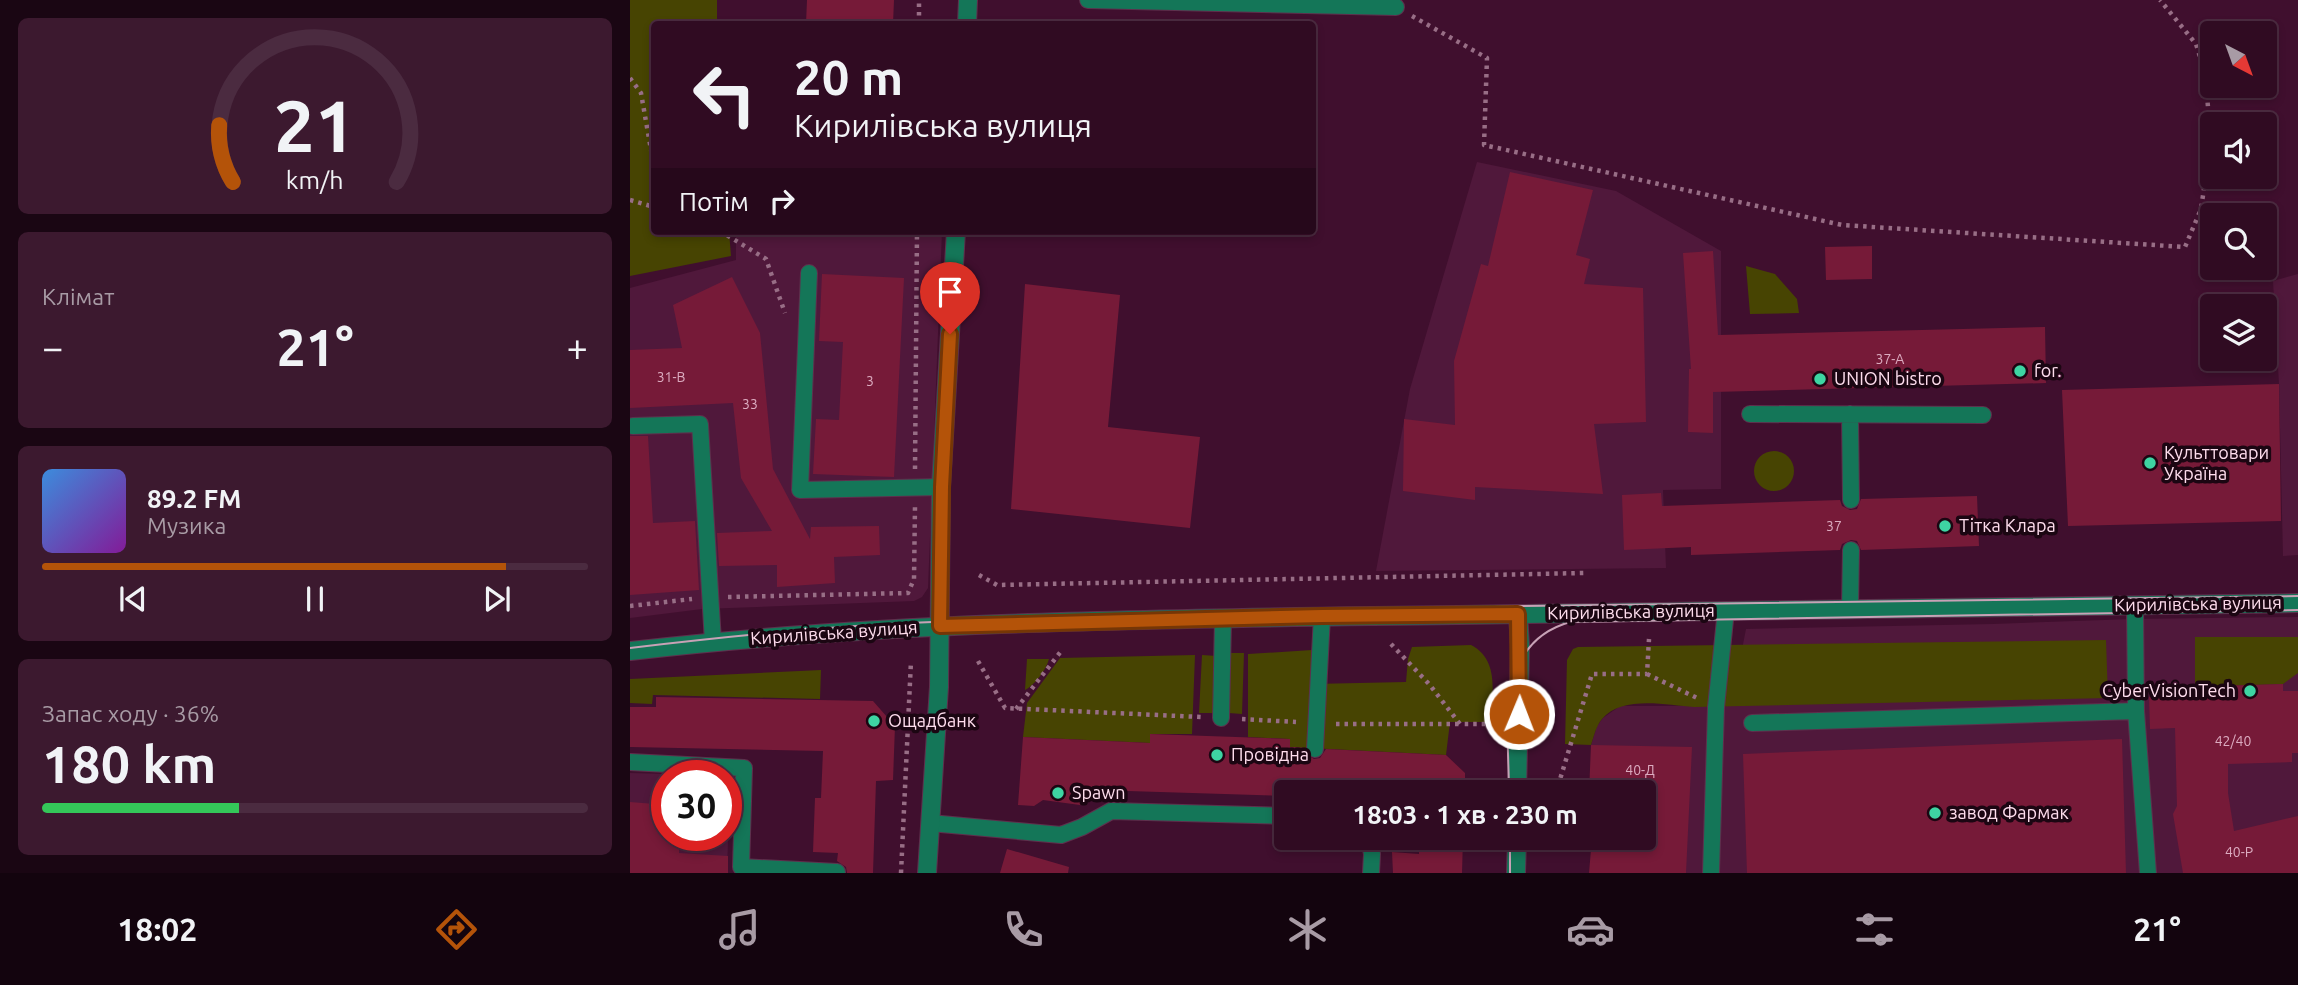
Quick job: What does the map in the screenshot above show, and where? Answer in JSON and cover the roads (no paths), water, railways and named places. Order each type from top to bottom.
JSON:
[{"type":"street","points":[[967,21],[968,0]]},
{"type":"street","points":[[927,873],[939,687],[942,487],[956,235]]},
{"type":"street","name":"Кирилівська вулиця","points":[[630,651],[713,642],[940,626],[1322,616],[2298,603]]},
{"type":"street","points":[[1517,780],[1520,646],[1518,614]]},
{"type":"street","points":[[1516,873],[1517,850]]},
{"type":"lane","points":[[1088,0],[1396,7]]},
{"type":"lane","points":[[809,273],[800,491],[942,487]]},
{"type":"lane","points":[[1750,414],[1983,415]]},
{"type":"lane","points":[[1850,414],[1851,500]]},
{"type":"lane","points":[[633,426],[700,424],[713,642]]},
{"type":"lane","points":[[1850,609],[1851,550]]},
{"type":"lane","points":[[2135,605],[2136,711],[2148,873]]},
{"type":"lane","points":[[1711,873],[1716,707],[1726,610]]},
{"type":"lane","points":[[1315,749],[1322,616]]},
{"type":"lane","points":[[1221,718],[1223,619]]},
{"type":"lane","points":[[1752,723],[2136,711]]},
{"type":"lane","points":[[630,762],[744,768],[741,867],[837,872]]},
{"type":"lane","points":[[930,823],[1061,835],[1111,811],[1274,816]]},
{"type":"lane","points":[[1371,850],[1371,873]]},
{"type":"tram line","points":[[630,648],[804,630],[985,620],[1517,606],[2298,596]]},
{"type":"tram line","points":[[1509,780],[1508,717],[1517,669],[1528,649],[1545,633],[1570,622],[2298,610]]},
{"type":"tram line","points":[[1510,850],[1510,873]]},
{"type":"place","name":"for.","points":[[2020,371]]},
{"type":"place","name":"UNION bistro","points":[[1820,379]]},
{"type":"place","name":"Культтовари Україна","points":[[2150,463]]},
{"type":"place","name":"Тітка Клара","points":[[1945,526]]},
{"type":"place","name":"CyberVisionTech","points":[[2250,691]]},
{"type":"place","name":"Ощадбанк","points":[[874,721]]},
{"type":"place","name":"Провідна","points":[[1217,755]]},
{"type":"place","name":"Spawn","points":[[1058,793]]},
{"type":"place","name":"завод Фармак","points":[[1935,813]]}]
